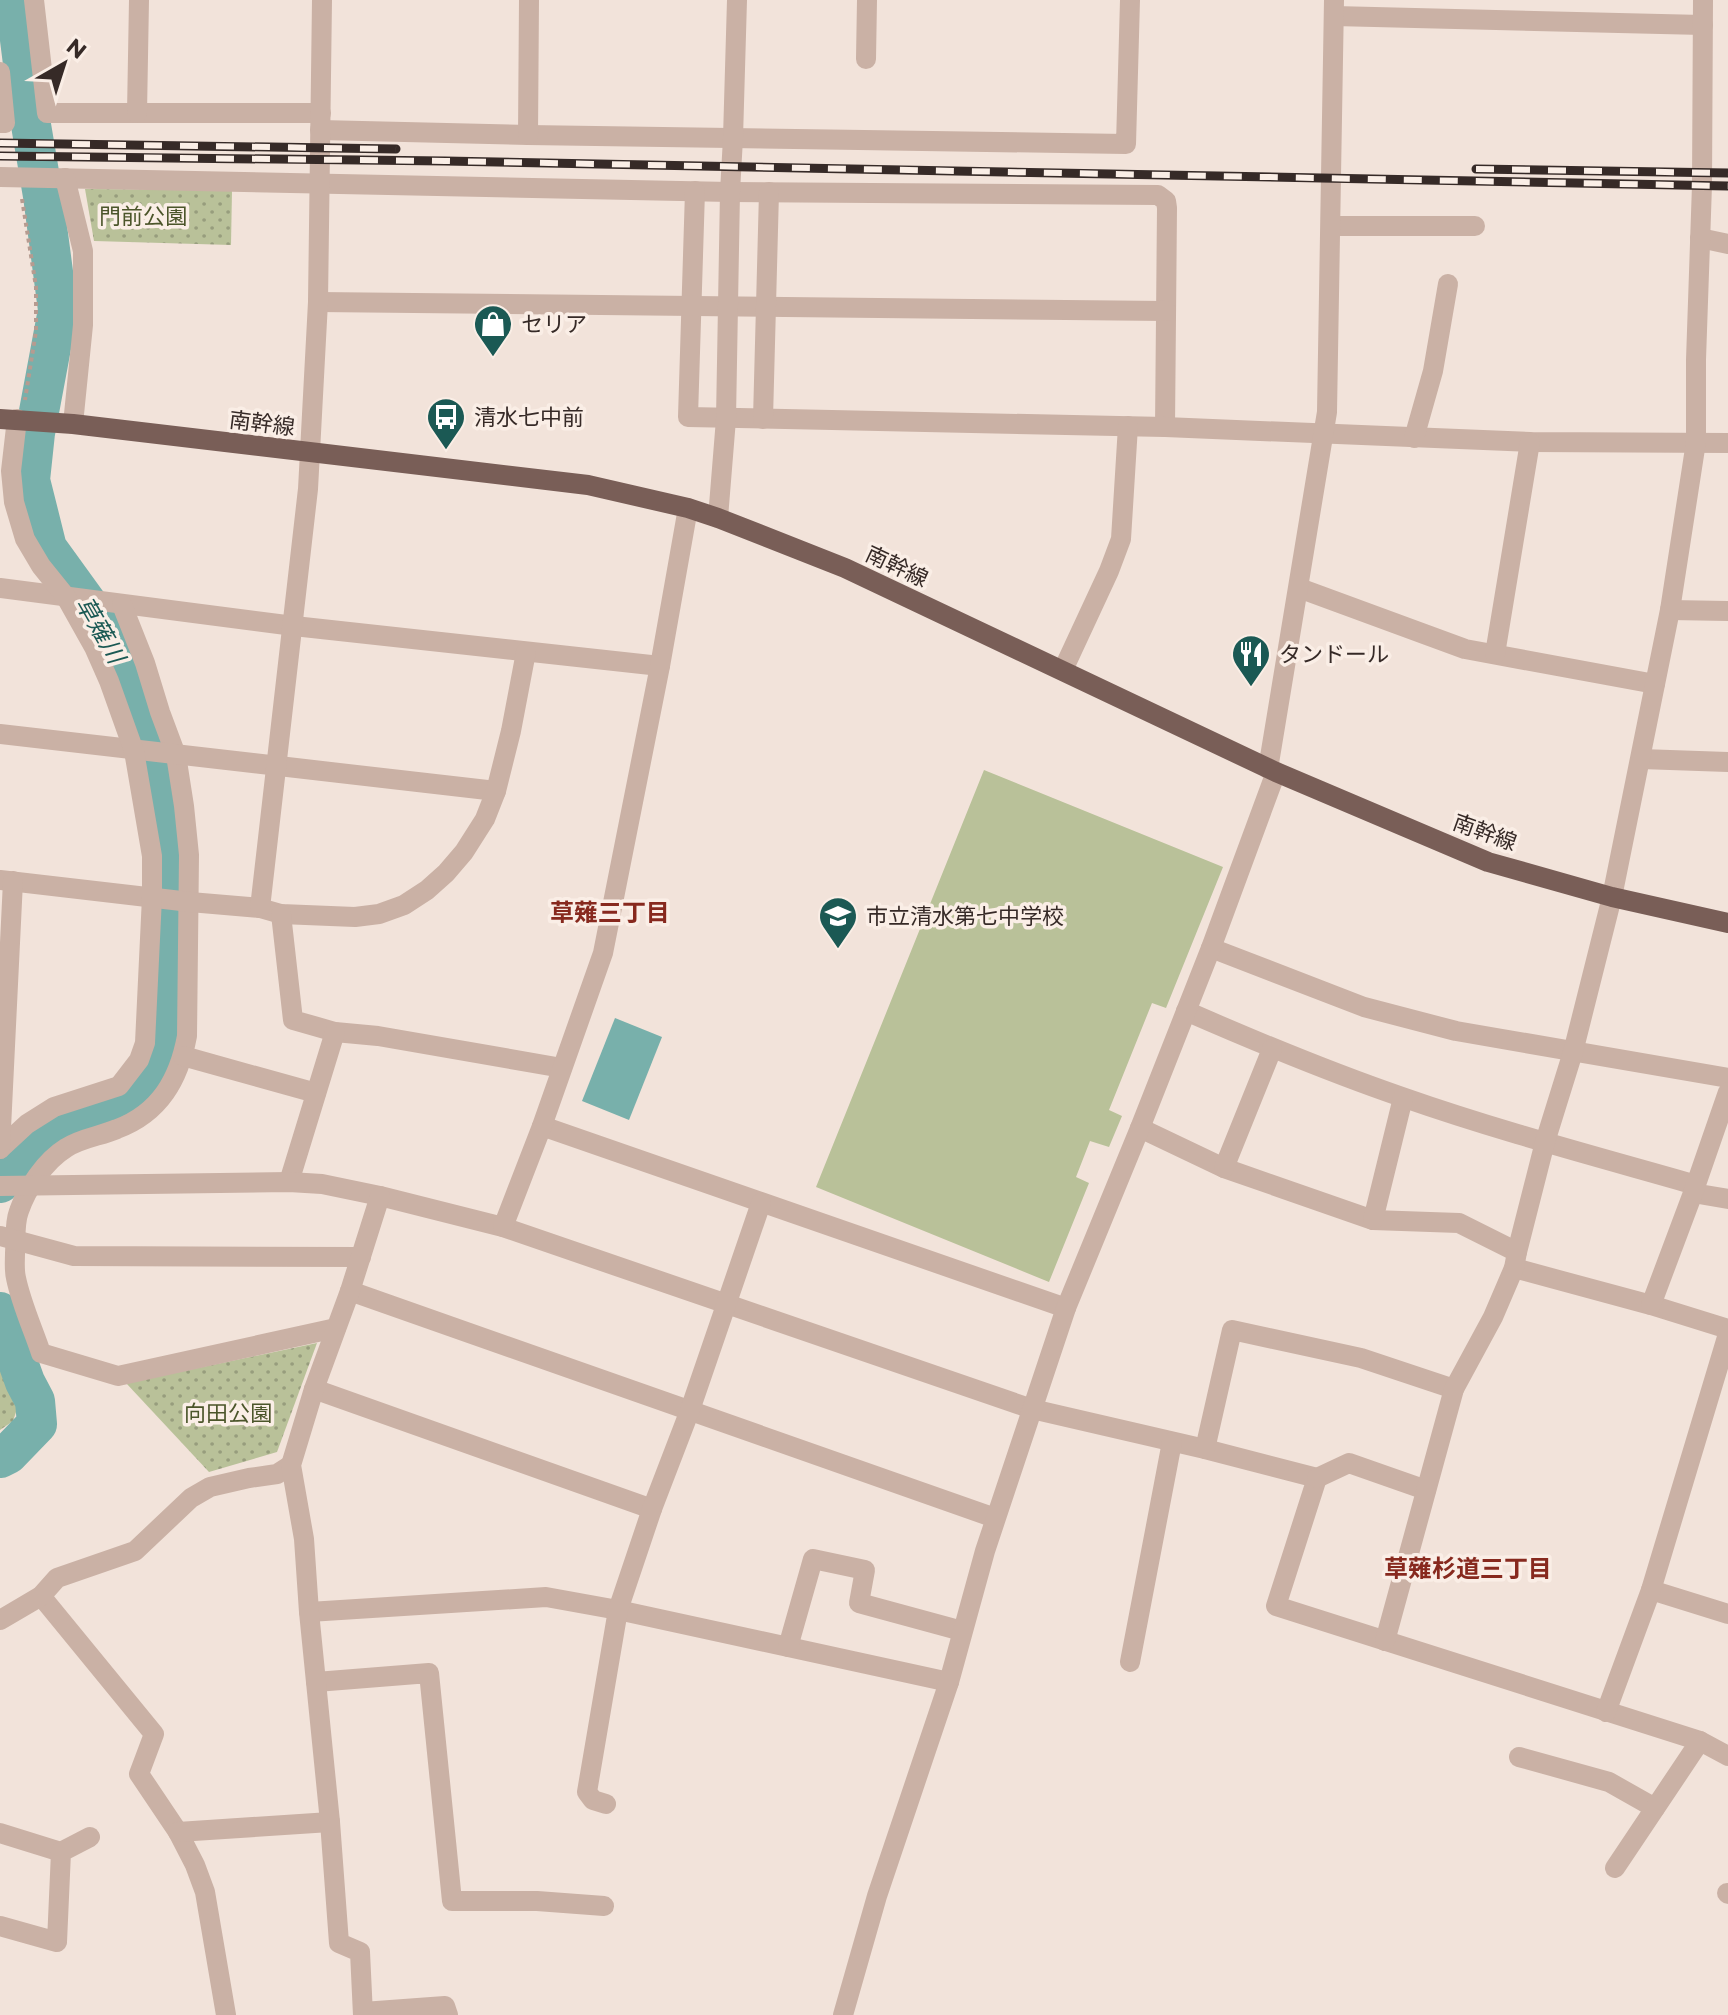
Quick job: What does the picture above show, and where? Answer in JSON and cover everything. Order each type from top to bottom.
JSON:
[{"type":"main road","name":"南幹線","points":[[13,419],[588,485],[688,508],[845,568],[1272,770],[1488,862],[1612,897],[1728,923]]},
{"type":"street","points":[[34,0],[47,113],[137,113],[528,135],[1126,144],[1130,0]]},
{"type":"street","points":[[137,113],[139,0]]},
{"type":"street","points":[[260,908],[308,489],[318,302],[322,0]]},
{"type":"street","points":[[528,135],[529,0]]},
{"type":"street","points":[[718,518],[726,419],[737,0]]},
{"type":"street","points":[[866,59],[867,0]]},
{"type":"street","points":[[1545,0],[1545,21]]},
{"type":"street","points":[[1385,1641],[1454,1389],[1493,1317],[1516,1260],[1612,897],[1670,610],[1696,442],[1703,0]]},
{"type":"street","points":[[843,2015],[877,1896],[949,1682],[995,1518],[1066,1308],[1211,948],[1272,770],[1327,412],[1334,8],[1545,21],[1703,25]]},
{"type":"street","points":[[0,72],[5,123],[0,123]]},
{"type":"street","points":[[13,177],[730,192],[1158,195],[1166,201],[1167,208],[1165,427]]},
{"type":"street","points":[[62,178],[83,251],[83,325],[64,423]]},
{"type":"street","points":[[695,191],[688,417],[1165,427],[1530,442],[1728,443]]},
{"type":"street","points":[[763,419],[769,192]]},
{"type":"street","points":[[1331,226],[1475,226]]},
{"type":"street","points":[[1700,238],[1728,244]]},
{"type":"street","points":[[1414,438],[1433,371],[1448,284]]},
{"type":"street","points":[[318,302],[1166,311]]},
{"type":"street","points":[[0,1149],[27,1124],[54,1107],[119,1086],[139,1060],[145,1043],[152,897],[150,845],[134,751],[99,658],[66,597],[41,566],[25,539],[14,502],[11,471],[13,419]]},
{"type":"street","points":[[1063,670],[1121,539],[1128,426]]},
{"type":"street","points":[[1495,654],[1530,442]]},
{"type":"street","points":[[503,1227],[603,953],[688,508]]},
{"type":"street","points":[[0,588],[294,626],[660,666]]},
{"type":"street","points":[[1299,588],[1465,649],[1655,684]]},
{"type":"street","points":[[122,605],[176,755],[184,806],[190,902],[187,1036],[174,1079],[158,1102],[141,1117],[119,1129],[66,1148],[50,1161],[31,1186],[8,1238],[15,1276],[41,1353],[118,1376],[336,1328]]},
{"type":"street","points":[[1670,610],[1728,611]]},
{"type":"street","points":[[0,1149],[6,881],[260,908],[281,914],[355,917],[379,914],[404,905],[427,890],[464,852],[485,819],[496,791],[511,731],[526,652]]},
{"type":"street","points":[[0,734],[496,791]]},
{"type":"street","points":[[1641,759],[1728,762]]},
{"type":"street","points":[[281,914],[293,1020],[335,1032],[378,1036],[562,1068]]},
{"type":"street","points":[[1211,948],[1364,1007],[1456,1031],[1728,1078]]},
{"type":"street","points":[[1186,1011],[1272,1049],[1403,1098],[1728,1199]]},
{"type":"street","points":[[289,1182],[335,1032]]},
{"type":"street","points":[[1224,1168],[1272,1049]]},
{"type":"street","points":[[183,1056],[316,1093]]},
{"type":"street","points":[[1651,1305],[1728,1092]]},
{"type":"street","points":[[1373,1220],[1403,1098]]},
{"type":"street","points":[[542,1126],[1066,1308]]},
{"type":"street","points":[[1140,1128],[1224,1168],[1373,1220],[1459,1223],[1516,1260],[1728,1332],[1651,1590],[1606,1712]]},
{"type":"street","points":[[0,1186],[289,1182],[322,1184],[380,1196],[503,1227],[1032,1409],[1317,1478],[1349,1463],[1426,1490]]},
{"type":"street","points":[[380,1196],[291,1465],[304,1539],[339,1943],[360,1952],[363,2014],[445,2006],[448,2015]]},
{"type":"street","points":[[606,1804],[593,1800],[587,1792],[618,1610],[761,1203]]},
{"type":"street","points":[[8,1238],[74,1256],[361,1257]]},
{"type":"street","points":[[350,1291],[995,1518]]},
{"type":"street","points":[[1205,1449],[1232,1330],[1361,1358],[1454,1389]]},
{"type":"street","points":[[314,1389],[652,1509]]},
{"type":"street","points":[[1130,1662],[1172,1442]]},
{"type":"street","points":[[0,1620],[41,1596],[57,1578],[135,1551],[191,1498],[210,1487],[277,1474],[291,1465]]},
{"type":"street","points":[[1317,1478],[1276,1606],[1700,1741],[1728,1756]]},
{"type":"street","points":[[788,1647],[813,1559],[865,1570],[859,1603],[962,1631]]},
{"type":"street","points":[[1651,1590],[1728,1614]]},
{"type":"street","points":[[41,1596],[154,1734],[139,1774],[178,1832],[205,1892],[226,2015]]},
{"type":"street","points":[[309,1612],[546,1597],[949,1682]]},
{"type":"street","points":[[316,1682],[429,1673],[452,1901],[537,1901],[604,1906]]},
{"type":"street","points":[[1615,1868],[1700,1741]]},
{"type":"street","points":[[1519,1757],[1609,1782],[1655,1808]]},
{"type":"street","points":[[178,1832],[330,1822]]},
{"type":"street","points":[[0,1833],[61,1852],[90,1837]]},
{"type":"street","points":[[0,1926],[57,1942],[61,1852]]},
{"type":"path","points":[[13,177],[27,220],[36,287],[36,331],[13,419]]},
{"type":"green space","name":"門前公園","points":[[85,189],[232,190],[231,245],[94,241]]},
{"type":"green space","points":[[984,770],[1223,867],[1166,1008],[1152,1003],[1109,1110],[1122,1116],[1109,1147],[1090,1141],[1076,1177],[1089,1183],[1049,1282],[816,1187]]},
{"type":"green space","name":"向田公園","points":[[317,1343],[277,1452],[209,1472],[126,1383]]},
{"type":"green space","points":[[0,1361],[17,1409],[13,1421],[0,1430]]},
{"type":"water","points":[[615,1018],[662,1037],[629,1120],[582,1101]]},
{"type":"waterway","name":"草薙川","points":[[0,1183],[40,1140],[76,1114],[147,1086],[165,1053],[171,840],[149,730],[107,631],[47,548],[30,480],[35,433],[58,310],[15,0]]},
{"type":"waterway","name":"草薙川","points":[[0,1312],[35,1401],[37,1424],[8,1454],[0,1458]]},
{"type":"railway","points":[[0,143],[396,149]]},
{"type":"railway","points":[[0,156],[445,161],[1728,186]]},
{"type":"railway","points":[[1476,169],[1728,173]]},
{"type":"place","name":"セリア","points":[[493,358]]},
{"type":"place","name":"清水七中前","points":[[446,451]]},
{"type":"place","name":"タンドール","points":[[1251,688]]},
{"type":"place","name":"市立清水第七中学校","points":[[838,950]]},
{"type":"district","name":"草薙三丁目","points":[[610,913]]},
{"type":"district","name":"草薙杉道三丁目","points":[[1468,1569]]}]
